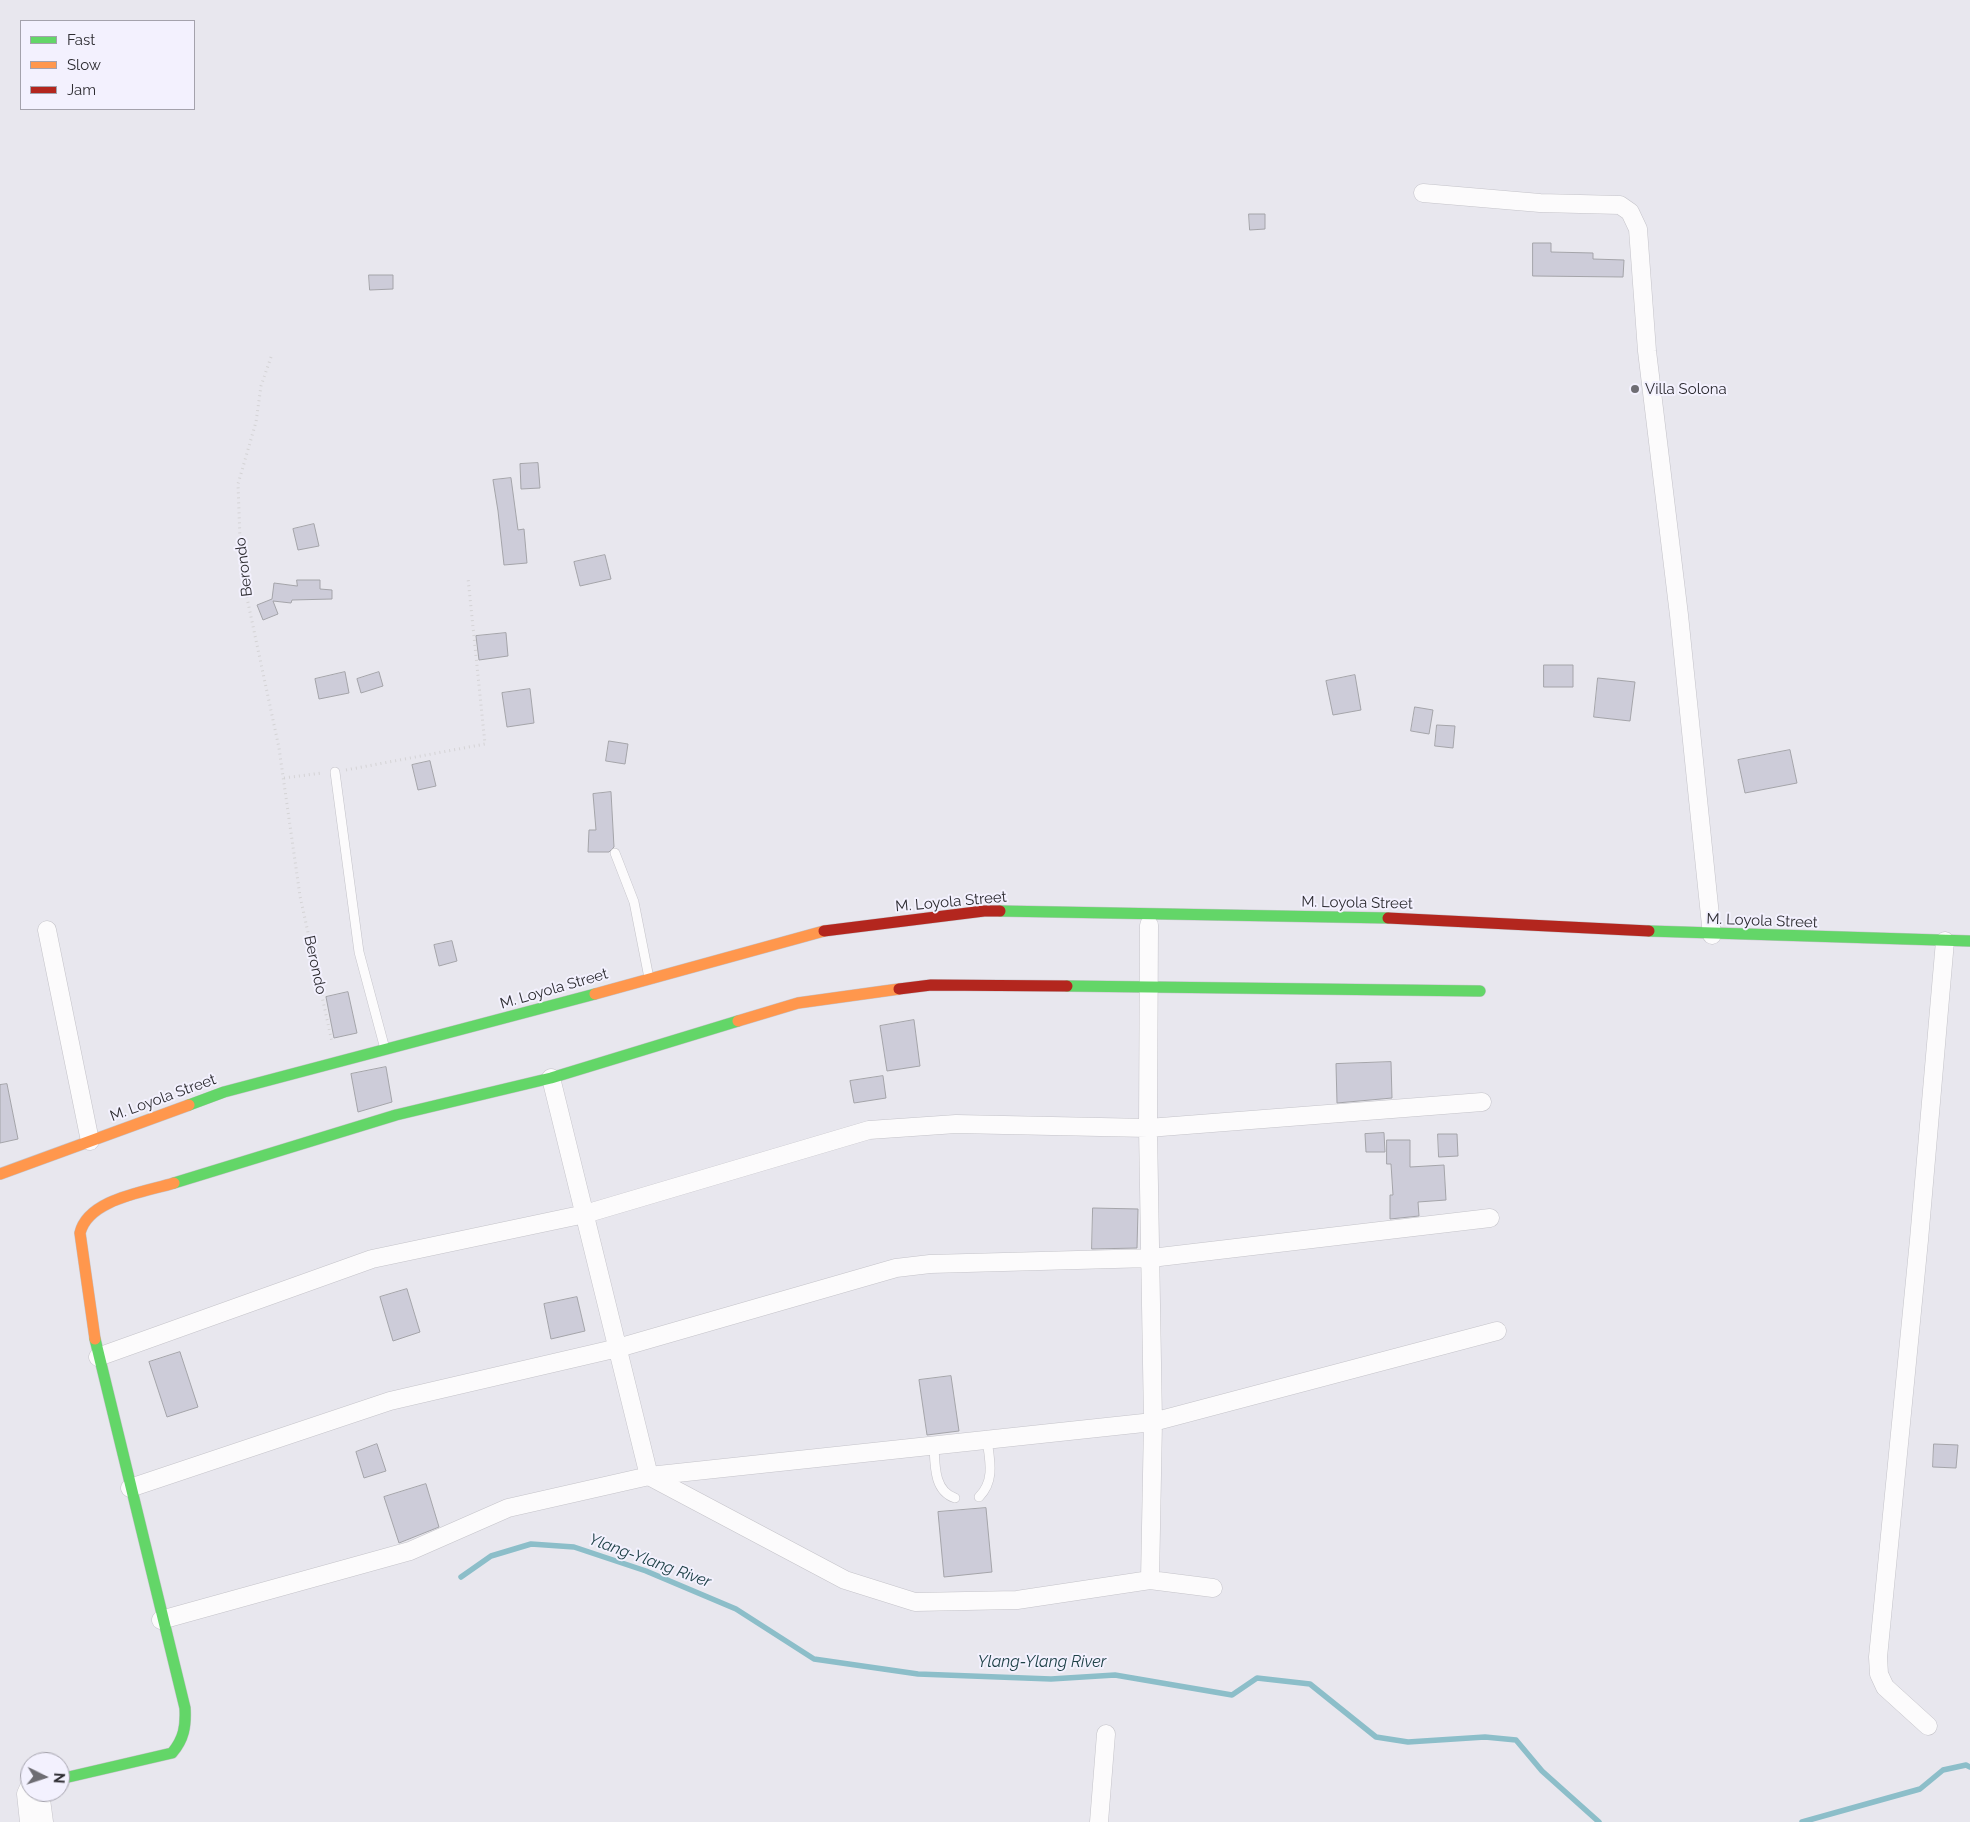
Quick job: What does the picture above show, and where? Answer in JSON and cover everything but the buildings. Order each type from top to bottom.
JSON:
[{"type":"street","points":[[1423,193],[1540,203],[1620,205],[1630,212],[1638,229],[1647,351],[1680,615],[1712,935]]},
{"type":"street","name":"M. Loyola Street","points":[[0,1174],[224,1092],[836,928],[984,911],[1423,919],[1712,935],[1970,941]]},
{"type":"street","points":[[1149,926],[1148,1128],[1153,1422],[1150,1580]]},
{"type":"street","points":[[47,930],[90,1141]]},
{"type":"street","points":[[1928,1726],[1885,1687],[1878,1674],[1878,1657],[1919,1240],[1945,941]]},
{"type":"street","points":[[70,1777],[162,1756],[172,1752],[182,1743],[186,1727],[185,1708],[98,1357],[80,1233],[82,1221],[107,1203],[396,1115],[551,1078],[798,1002],[931,985],[1480,991]]},
{"type":"street","points":[[551,1078],[649,1476],[845,1580],[915,1602],[1018,1600],[1150,1580],[1213,1588]]},
{"type":"street","points":[[98,1357],[372,1259],[586,1214],[869,1130],[956,1124],[1148,1128],[1482,1102]]},
{"type":"street","points":[[130,1488],[390,1401],[618,1348],[896,1268],[930,1264],[1151,1258],[1490,1218]]},
{"type":"street","points":[[162,1620],[410,1551],[508,1508],[649,1476],[1153,1422],[1497,1331]]},
{"type":"street","points":[[1099,1822],[1106,1734]]},
{"type":"street","points":[[27,1802],[29,1822]]},
{"type":"street","points":[[38,1802],[44,1822]]},
{"type":"lane","points":[[335,772],[359,952],[385,1050]]},
{"type":"lane","points":[[615,853],[634,902],[649,978]]},
{"type":"lane","points":[[979,1497],[987,1489],[991,1472],[987,1440]]},
{"type":"lane","points":[[934,1446],[940,1488],[945,1495],[955,1498]]},
{"type":"path","name":"Berondo","points":[[271,357],[261,386],[256,422],[238,484],[240,540],[247,598],[284,778],[300,896],[337,1062]]},
{"type":"path","points":[[284,778],[335,772],[486,744],[468,578]]},
{"type":"waterway","name":"Ylang-Ylang River","points":[[461,1577],[491,1556],[531,1544],[574,1547],[646,1571],[736,1609],[814,1659],[918,1674],[1051,1679],[1115,1675],[1232,1695],[1257,1678],[1310,1684],[1376,1737],[1408,1742],[1485,1737],[1516,1740],[1542,1771],[1599,1822]]},
{"type":"waterway","name":"Ylang-Ylang River","points":[[1802,1822],[1920,1789],[1943,1770],[1966,1765],[1970,1767]]},
{"type":"traffic: fast","points":[[1000,911],[1388,918]]},
{"type":"traffic: fast","points":[[1649,931],[1970,941]]},
{"type":"traffic: fast","points":[[1067,986],[1480,991]]},
{"type":"traffic: fast","points":[[189,1105],[224,1092],[595,994]]},
{"type":"traffic: fast","points":[[174,1183],[396,1115],[551,1078],[738,1021]]},
{"type":"traffic: fast","points":[[70,1777],[172,1753],[182,1737],[185,1721],[185,1708],[95,1339]]},
{"type":"traffic: slow","points":[[595,994],[824,931]]},
{"type":"traffic: slow","points":[[738,1021],[798,1003],[899,989]]},
{"type":"traffic: slow","points":[[0,1174],[189,1105]]},
{"type":"traffic: slow","points":[[95,1339],[80,1233],[85,1221],[94,1212],[119,1199],[174,1183]]},
{"type":"traffic: jam","points":[[824,931],[984,911],[1000,911]]},
{"type":"traffic: jam","points":[[1388,918],[1649,931]]},
{"type":"traffic: jam","points":[[899,989],[931,985],[1067,986]]},
{"type":"place","name":"Villa Solona","points":[[1635,389]]}]
